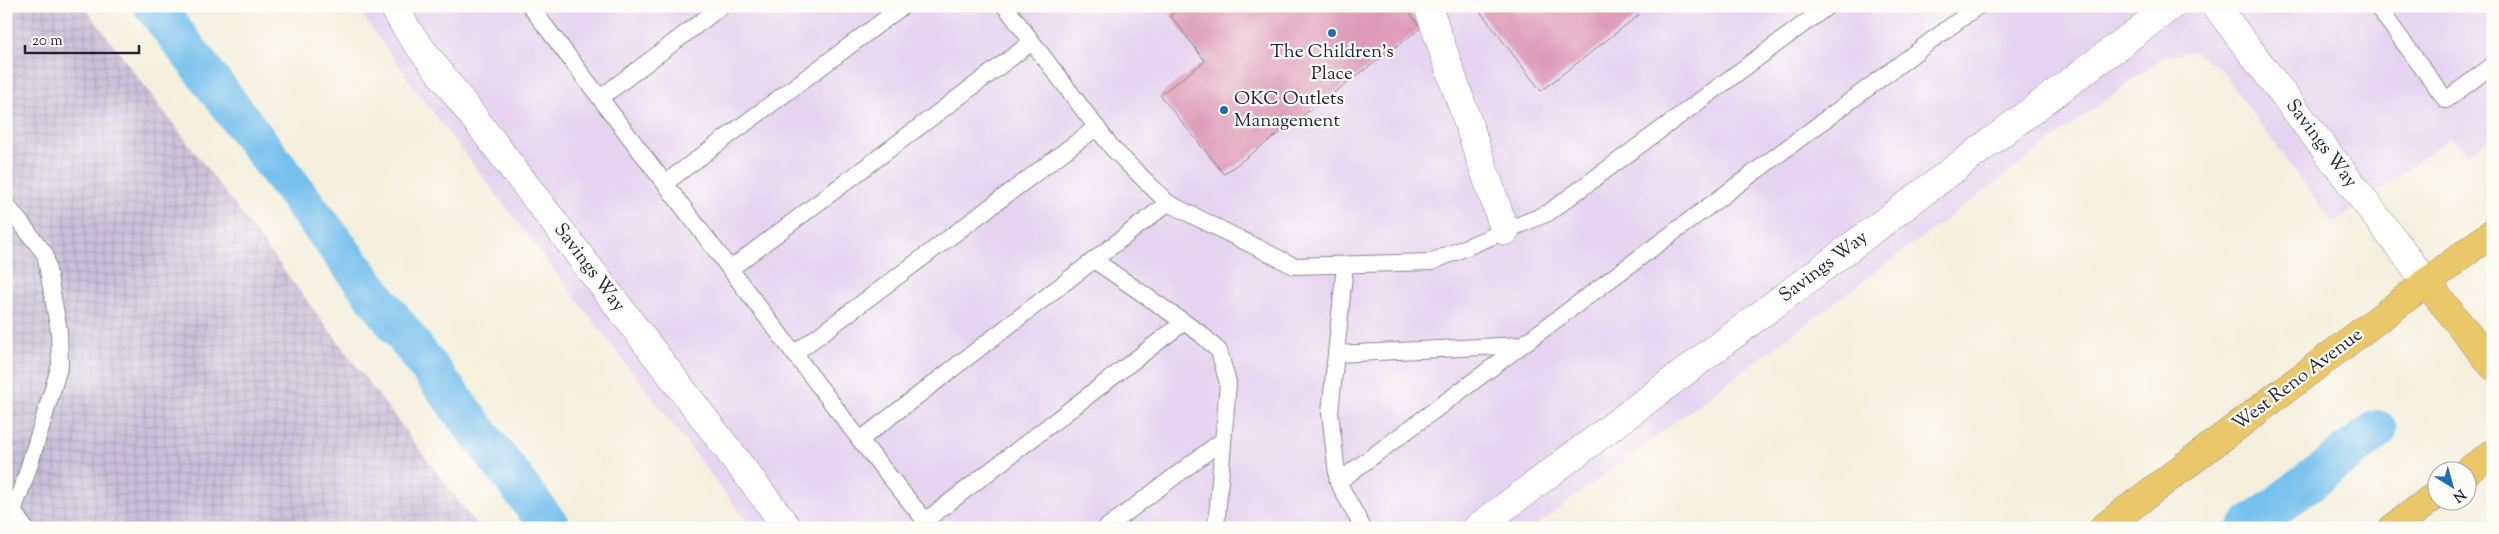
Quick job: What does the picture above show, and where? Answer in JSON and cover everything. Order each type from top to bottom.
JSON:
[{"type":"main road","name":"West Reno Avenue","points":[[2103,528],[2493,232]]},
{"type":"main road","points":[[2426,282],[2493,366]]},
{"type":"main road","points":[[2476,465],[2493,453]]},
{"type":"main road","points":[[2393,528],[2426,503]]},
{"type":"street","name":"Savings Way","points":[[392,6],[410,34],[788,528]]},
{"type":"street","points":[[1431,6],[1430,12],[1505,231]]},
{"type":"street","name":"Savings Way","points":[[1477,528],[2171,6]]},
{"type":"street","name":"Savings Way","points":[[2216,6],[2426,282]]},
{"type":"lane","points":[[600,98],[722,6]]},
{"type":"lane","points":[[665,183],[903,6]]},
{"type":"lane","points":[[1005,6],[1113,150],[1168,202],[1294,266],[1432,262],[1548,213],[1828,6]]},
{"type":"lane","points":[[1338,482],[1978,6]]},
{"type":"lane","points":[[2376,6],[2446,100],[2493,65]]},
{"type":"lane","points":[[538,9],[600,98],[860,440],[928,525],[1184,322]]},
{"type":"lane","points":[[730,269],[1032,42]]},
{"type":"lane","points":[[794,354],[1097,127]]},
{"type":"lane","points":[[860,440],[1168,202]]},
{"type":"lane","points":[[6,204],[45,254],[58,331],[60,366],[27,473],[10,512],[25,528]]},
{"type":"lane","points":[[1094,260],[1184,322],[1219,351],[1228,383],[1216,528]]},
{"type":"lane","points":[[1345,265],[1330,413],[1338,482],[1362,528]]},
{"type":"lane","points":[[1336,354],[1522,345]]},
{"type":"lane","points":[[1106,528],[1223,440]]},
{"type":"shaded area","points":[[6,6],[84,6],[479,528],[6,528]]},
{"type":"shaded area","points":[[356,6],[2493,6],[2493,136],[2468,155],[2451,137],[2333,224],[2219,67],[2193,52],[2166,55],[1533,528],[752,528],[416,90]]},
{"type":"building","points":[[1182,6],[1405,6],[1421,28],[1224,174],[1160,95],[1205,61],[1170,15]]},
{"type":"building","points":[[1476,6],[1632,6],[1639,15],[1541,91]]},
{"type":"waterway","points":[[154,6],[551,528]]},
{"type":"waterway","points":[[2248,528],[2377,430]]},
{"type":"place","name":"The Children's Place","points":[[1332,33]]},
{"type":"place","name":"OKC Outlets Management","points":[[1224,110]]}]
